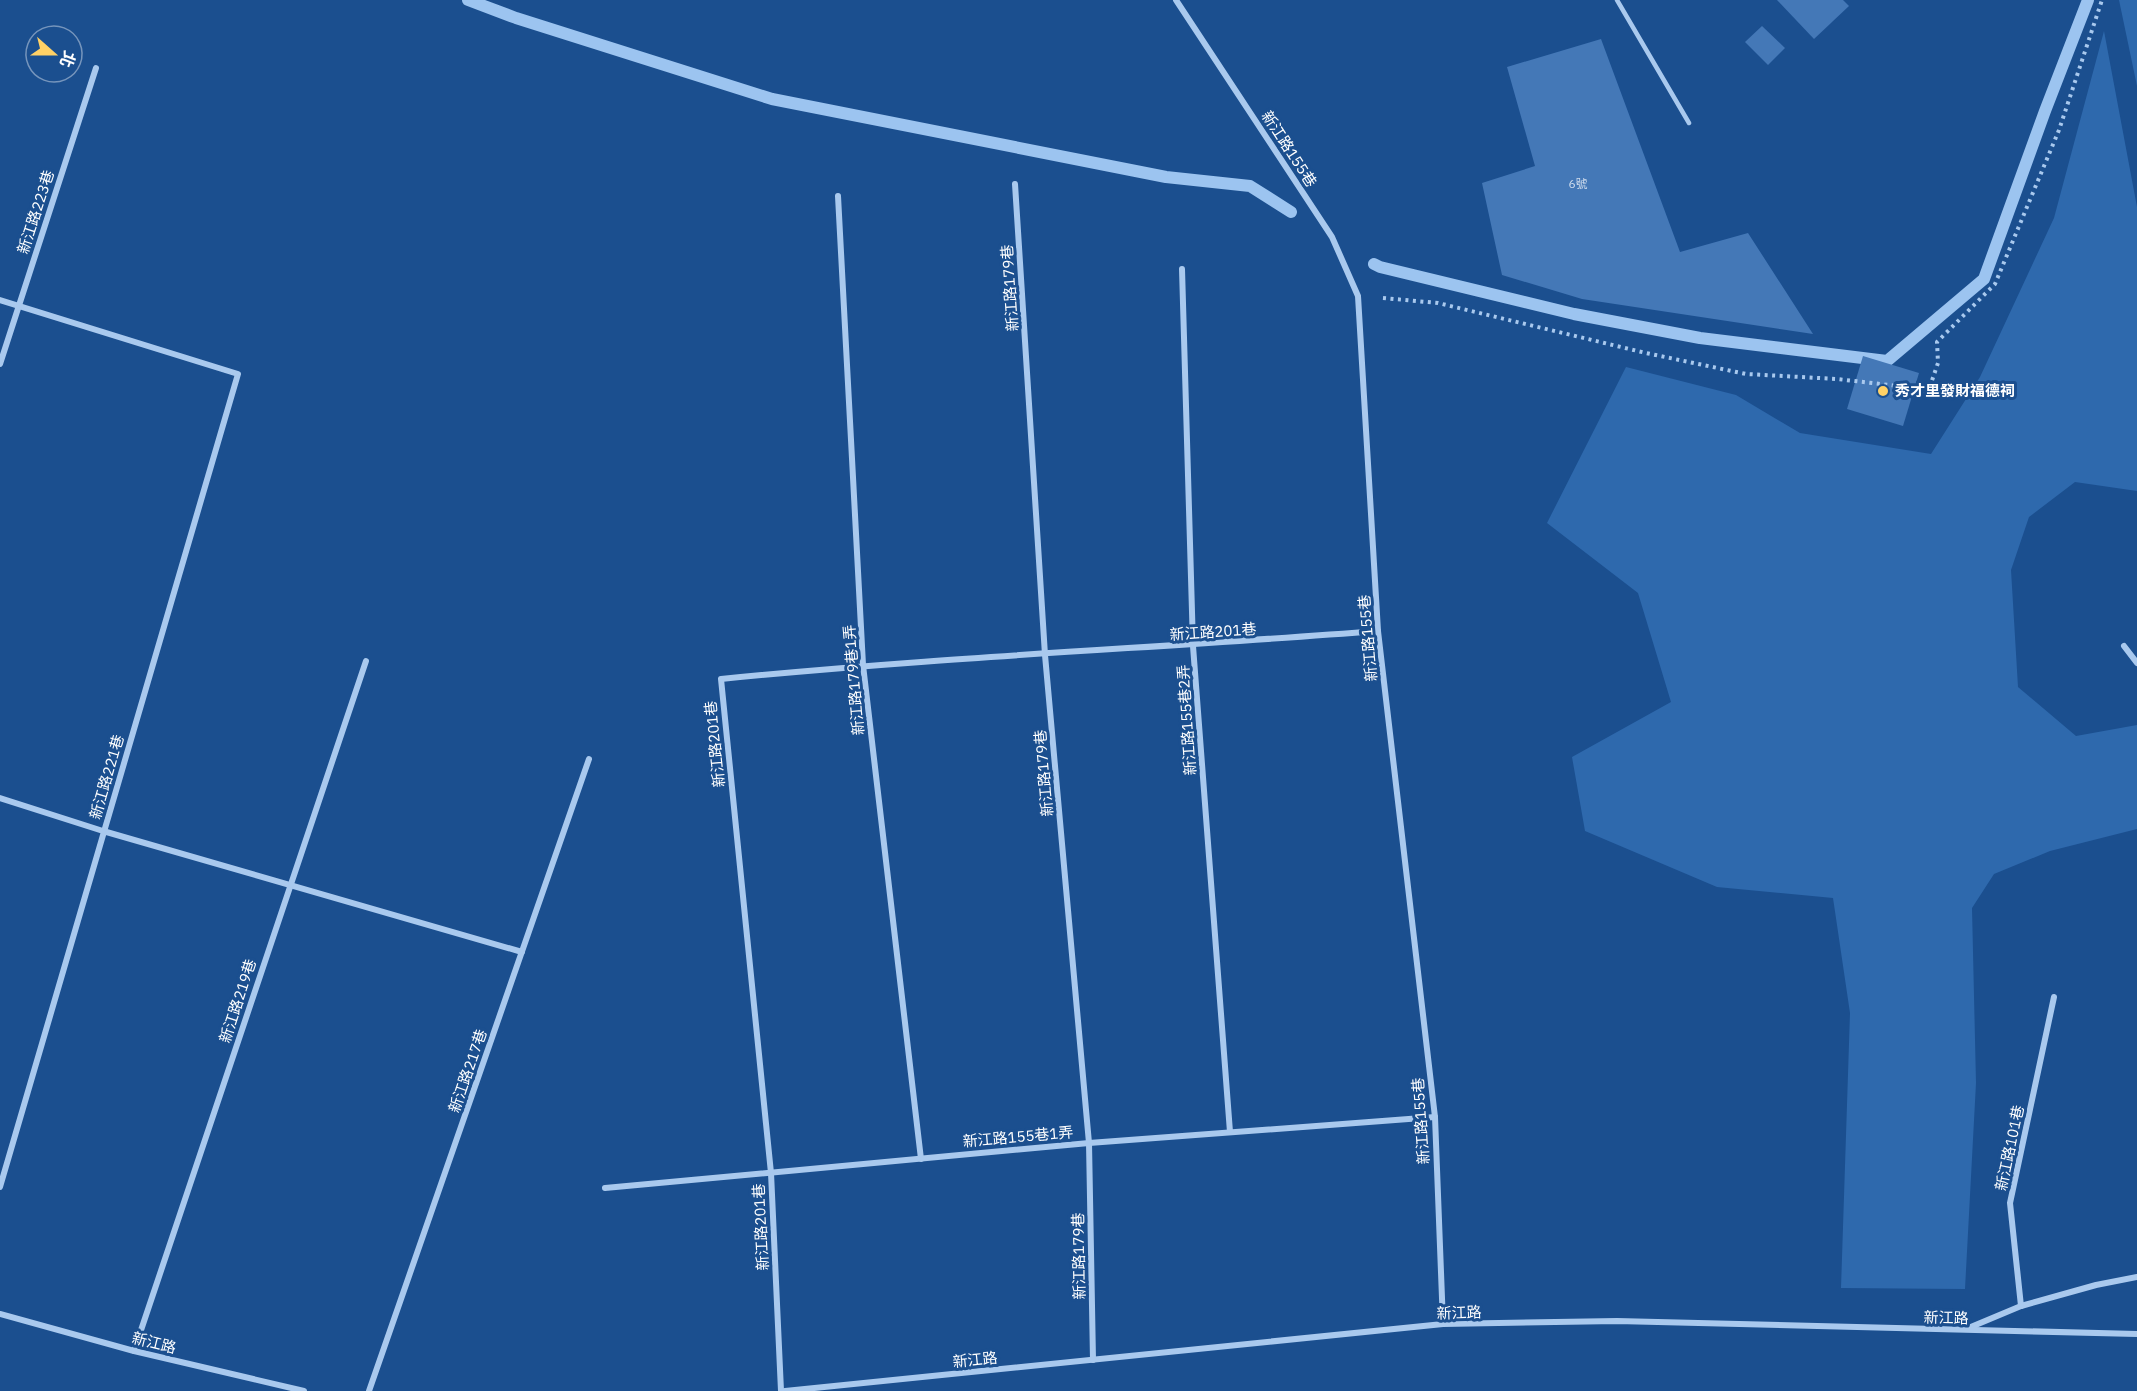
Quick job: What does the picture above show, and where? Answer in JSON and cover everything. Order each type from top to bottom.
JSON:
[{"type":"street","name":"新江路155巷","points":[[1176,0],[1332,237],[1358,296],[1378,631],[1435,1117],[1443,1324]]},
{"type":"street","name":"新江路223巷","points":[[0,364],[96,68]]},
{"type":"street","name":"新江路179巷","points":[[1015,184],[1045,655],[1089,1143],[1093,1360]]},
{"type":"street","name":"新江路179巷1弄","points":[[838,196],[863,665],[921,1159]]},
{"type":"street","name":"新江路155巷2弄","points":[[1182,269],[1193,645],[1230,1132]]},
{"type":"street","points":[[0,300],[19,306]]},
{"type":"street","name":"新江路221巷","points":[[0,1187],[238,374],[19,306]]},
{"type":"street","name":"新江路201巷","points":[[783,1391],[771,1173],[721,679],[863,665],[1045,655],[1378,631]]},
{"type":"street","points":[[2124,646],[2137,663]]},
{"type":"street","name":"新江路219巷","points":[[134,1350],[366,661]]},
{"type":"street","name":"新江路217巷","points":[[369,1391],[589,759]]},
{"type":"street","points":[[0,798],[103,831],[522,952]]},
{"type":"street","name":"新江路101巷","points":[[2021,1306],[2010,1203],[2054,997]]},
{"type":"street","name":"新江路155巷1弄","points":[[605,1188],[1089,1143],[1435,1117]]},
{"type":"street","points":[[1963,1330],[2021,1306],[2096,1285],[2137,1277]]},
{"type":"street","name":"新江路","points":[[1,1317],[304,1391]]},
{"type":"street","name":"新江路","points":[[783,1391],[1443,1324],[1617,1321],[2137,1334]]},
{"type":"lane","points":[[1617,0],[1689,123]]},
{"type":"path","points":[[1358,296],[1438,303],[1646,353],[1746,374],[1837,379],[1898,386],[1927,395],[1938,363],[1937,342],[1995,284],[2059,130],[2102,0]]},
{"type":"shaded area","points":[[2119,0],[2137,0],[2137,86]]},
{"type":"shaded area","points":[[2104,31],[2137,207],[2137,491],[2075,482],[2029,517],[2011,570],[2018,687],[2076,736],[2137,725],[2137,829],[2050,851],[1994,874],[1972,908],[1976,1083],[1965,1289],[1841,1288],[1850,1013],[1833,898],[1717,887],[1585,831],[1572,757],[1671,702],[1638,593],[1547,523],[1626,367],[1736,395],[1800,433],[1931,454],[1980,377],[2054,218]]},
{"type":"building","points":[[1777,0],[1843,0],[1849,6],[1814,39]]},
{"type":"building","points":[[1762,26],[1785,48],[1768,65],[1745,42]]},
{"type":"building","points":[[1601,39],[1680,252],[1748,233],[1813,334],[1582,299],[1502,275],[1482,183],[1535,166],[1507,67]]},
{"type":"building","name":"秀才里發財福德祠","points":[[1863,356],[1919,373],[1903,426],[1847,409]]},
{"type":"waterway","points":[[468,0],[516,18],[772,99],[1166,177],[1250,186],[1291,212]]},
{"type":"waterway","points":[[1374,264],[1574,314],[1700,338],[1887,361],[1984,279],[2088,0]]},
{"type":"place","name":"秀才里發財福德祠","points":[[1883,391]]}]
